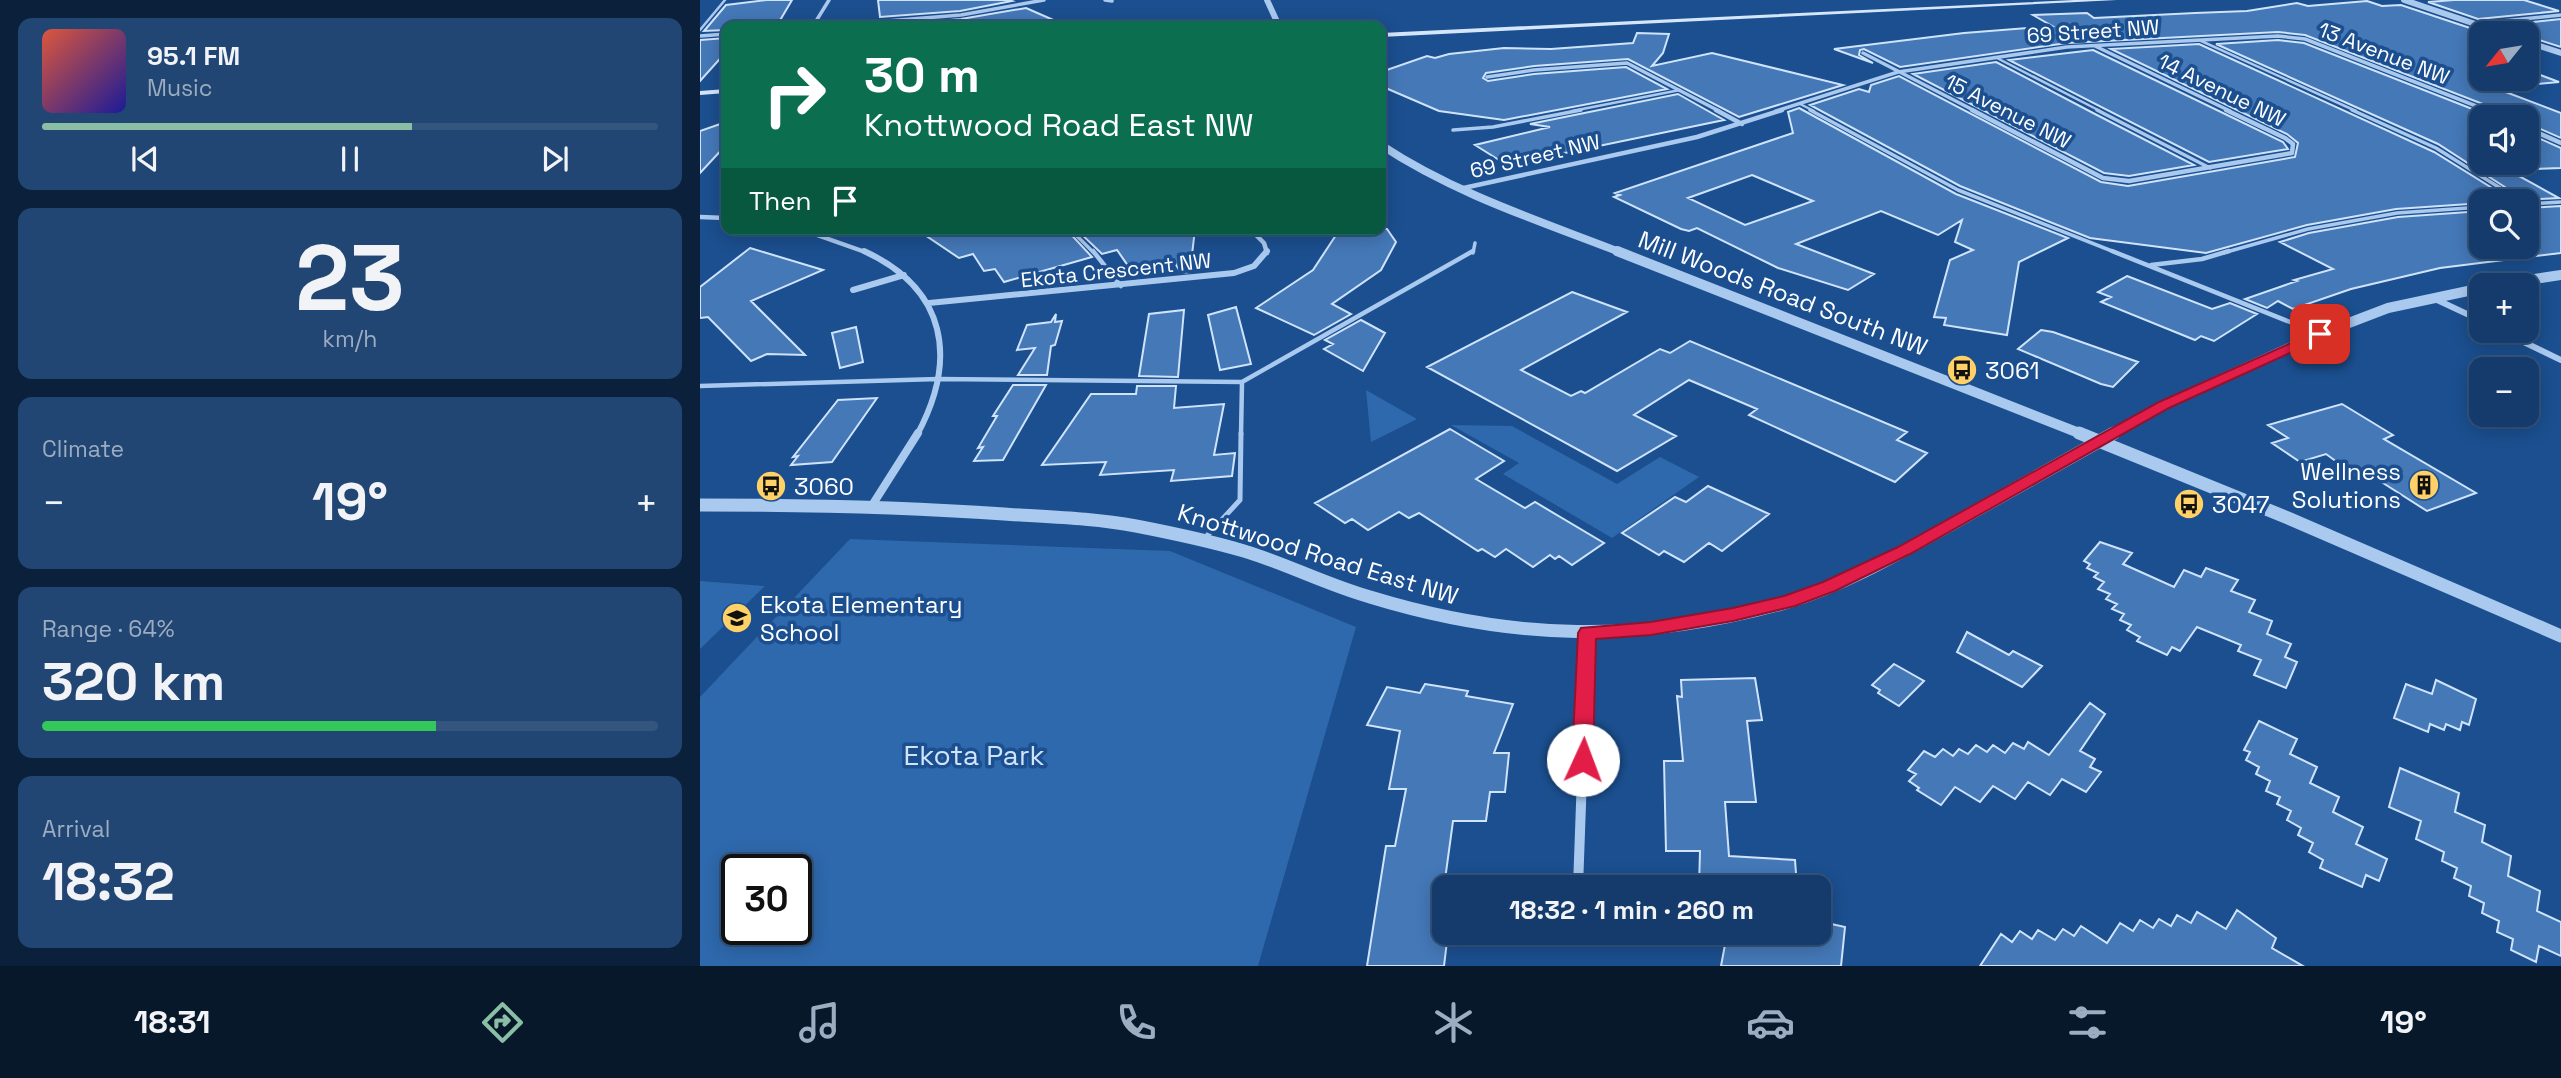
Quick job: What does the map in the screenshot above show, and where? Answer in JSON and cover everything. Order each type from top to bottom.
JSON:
[{"type":"main road","points":[[1386,37],[1467,30],[2114,0]]},
{"type":"main road","points":[[700,93],[721,91]]},
{"type":"street","points":[[816,21],[830,0]]},
{"type":"street","points":[[886,21],[961,15],[1044,0]]},
{"type":"street","points":[[1105,0],[1112,1]]},
{"type":"street","points":[[1266,0],[1276,21]]},
{"type":"street","points":[[2404,0],[2469,23]]},
{"type":"street","points":[[2502,21],[2561,15]]},
{"type":"street","points":[[700,36],[721,34]]},
{"type":"street","name":"69 Street NW","points":[[1458,190],[1742,124],[1898,72],[1993,56],[2094,45],[2292,37]]},
{"type":"street","name":"13 Avenue NW","points":[[2292,37],[2314,42],[2473,105]]},
{"type":"street","name":"14 Avenue NW","points":[[2094,45],[2293,144],[2292,153],[2210,168]]},
{"type":"street","points":[[2539,45],[2561,53]]},
{"type":"street","points":[[1863,53],[1898,72]]},
{"type":"street","points":[[1487,77],[1534,70],[1627,64],[1637,66],[1742,124]]},
{"type":"street","name":"15 Avenue NW","points":[[1898,72],[2103,178],[2129,181],[2210,168]]},
{"type":"street","points":[[2539,133],[2561,143]]},
{"type":"street","name":"Mill Woods Road South NW","points":[[1386,148],[1458,190],[2098,441],[2420,573],[2561,636]]},
{"type":"street","points":[[700,217],[721,218]]},
{"type":"street","points":[[818,235],[869,252],[904,275],[929,303],[941,340],[938,379],[927,414],[871,507]]},
{"type":"street","name":"Ekota Crescent NW","points":[[929,303],[1209,278],[1245,270],[1261,261],[1268,248],[1257,235]]},
{"type":"street","points":[[853,290],[904,275]]},
{"type":"street","points":[[2539,278],[2561,275]]},
{"type":"street","name":"Knottwood Road East NW","points":[[700,505],[871,507],[1084,519],[1136,526],[1203,540],[1275,562],[1400,607],[1540,632],[1628,632],[1721,617],[1788,601],[1819,590],[1904,551],[2164,405],[2320,334],[2388,308],[2469,290]]},
{"type":"street","points":[[2432,297],[2469,315]]},
{"type":"street","points":[[2526,343],[2561,360]]},
{"type":"street","points":[[1578,875],[1587,633]]},
{"type":"lane","points":[[700,30],[724,0]]},
{"type":"lane","points":[[2198,40],[2436,148],[2502,189]]},
{"type":"lane","points":[[1993,56],[2210,168]]},
{"type":"lane","points":[[1453,130],[1493,127],[1681,90]]},
{"type":"lane","points":[[1800,104],[1958,190],[2320,334]]},
{"type":"lane","points":[[2539,203],[2561,202]]},
{"type":"lane","points":[[2151,265],[2202,259],[2308,229],[2385,215],[2469,208]]},
{"type":"lane","points":[[1077,235],[1121,286]]},
{"type":"lane","points":[[700,386],[938,379],[1242,382],[1472,254],[1475,243]]},
{"type":"lane","points":[[1203,540],[1240,500],[1242,382]]},
{"type":"green space","points":[[1366,390],[1417,419],[1371,442]]},
{"type":"green space","points":[[1451,425],[1512,426],[1617,484],[1660,457],[1699,477],[1612,538],[1503,474],[1519,463]]},
{"type":"green space","name":"Ekota Park","points":[[850,539],[1170,551],[1356,627],[1258,966],[700,966],[700,697]]},
{"type":"green space","points":[[700,581],[765,586],[700,649]]},
{"type":"building","points":[[792,0],[780,21],[721,21],[721,30],[704,31],[726,5]]},
{"type":"building","points":[[878,0],[1012,1],[960,11],[880,17]]},
{"type":"building","points":[[2524,0],[2559,11],[2478,19],[2428,2]]},
{"type":"building","points":[[2367,1],[2382,6],[2401,5],[2469,28],[2469,91],[2503,91],[2561,113],[2561,138],[2539,128],[2539,105],[2485,105],[2305,35],[2278,32],[2067,43],[1900,67],[1864,49],[1860,50],[1859,55],[1873,63],[1834,49],[1964,33],[2052,26],[2033,15],[2087,13],[2094,18],[2247,11],[2297,3],[2308,6]]},
{"type":"building","points":[[1026,8],[1056,21],[938,21]]},
{"type":"building","points":[[2561,19],[2561,47],[2539,40],[2539,21]]},
{"type":"building","points":[[1637,33],[1669,34],[1663,53],[1652,66],[1712,53],[1843,85],[1739,117],[1628,59],[1534,66],[1486,73],[1483,78],[1488,81],[1534,74],[1626,67],[1667,89],[1504,120],[1439,111],[1386,88],[1386,70],[1427,56],[1435,58],[1504,48],[1551,49],[1633,43]]},
{"type":"building","points":[[721,38],[721,58],[700,81],[700,40]]},
{"type":"building","points":[[2278,40],[2304,43],[2469,108],[2469,164],[2438,144],[2216,44]]},
{"type":"building","points":[[2199,44],[2434,152],[2494,189],[2469,189],[2469,204],[2396,209],[2307,225],[2206,253],[2090,238],[1960,186],[1810,105],[1859,89],[1869,92],[1871,85],[1899,76],[2101,182],[2128,186],[2295,157],[2298,143],[2287,134],[2111,49]]},
{"type":"building","points":[[2093,50],[2283,142],[2288,149],[2209,162],[2009,60]]},
{"type":"building","points":[[1996,62],[2194,165],[2129,176],[2104,173],[1913,74]]},
{"type":"building","points":[[2539,74],[2559,82],[2539,84]]},
{"type":"building","points":[[1678,94],[1724,120],[1507,165],[1475,145],[1550,127],[1530,124]]},
{"type":"building","points":[[1799,108],[1956,194],[2068,238],[2019,262],[2007,335],[1944,325],[1946,318],[1934,317],[1950,260],[1973,250],[1955,242],[1962,220],[1938,235],[1881,211],[1796,244],[1874,274],[1848,290],[1778,268],[1697,228],[1689,231],[1681,229],[1614,197],[1620,195],[1615,193],[1793,133],[1788,112]],"holes":[[[1752,175],[1813,201],[1745,225],[1688,198]]]},
{"type":"building","points":[[721,124],[721,150],[700,173],[700,131]]},
{"type":"building","points":[[2539,138],[2561,148],[2561,168],[2539,169]]},
{"type":"building","points":[[2486,175],[2517,175],[2559,198],[2539,199],[2539,189],[2508,189]]},
{"type":"building","points":[[2561,206],[2561,253],[2539,256],[2539,207]]},
{"type":"building","points":[[2469,212],[2469,259],[2513,259],[2440,268],[2351,289],[2293,309],[2278,301],[2267,308],[2245,299],[2297,281],[2294,280],[2333,269],[2280,242],[2309,233],[2398,217]]},
{"type":"building","points":[[1387,229],[1396,242],[1381,270],[1332,304],[1351,314],[1314,335],[1256,308],[1313,270],[1336,235],[1386,235]]},
{"type":"building","points":[[925,235],[1072,235],[1092,257],[1004,282],[995,269],[984,271],[973,254],[959,258]]},
{"type":"building","points":[[1082,235],[1194,235],[1190,272],[1181,273],[1173,260],[1131,270],[1117,250],[1102,254]]},
{"type":"building","points":[[750,248],[823,270],[751,301],[805,355],[767,354],[751,361],[708,317],[700,318],[700,287]]},
{"type":"building","points":[[2127,276],[2212,309],[2230,303],[2257,314],[2214,341],[2201,336],[2195,340],[2101,302],[2111,297],[2098,292]]},
{"type":"building","points":[[1572,292],[1627,312],[1521,370],[1571,396],[1581,391],[1585,393],[1660,349],[1670,353],[1690,341],[1907,432],[1897,440],[1927,453],[1895,482],[1749,415],[1757,409],[1689,380],[1634,415],[1676,436],[1617,471],[1427,367]]},
{"type":"building","points":[[1236,307],[1251,364],[1220,370],[1208,315]]},
{"type":"building","points":[[1184,310],[1178,377],[1139,376],[1149,314]]},
{"type":"building","points":[[1056,314],[1055,322],[1062,321],[1055,345],[1051,346],[1047,375],[1018,375],[1035,348],[1017,350],[1027,325],[1051,322]]},
{"type":"building","points":[[1361,320],[1385,333],[1363,371],[1324,349],[1333,344],[1325,340]]},
{"type":"building","points":[[856,327],[863,362],[840,368],[832,333]]},
{"type":"building","points":[[2041,330],[2138,362],[2113,387],[2101,384],[2018,349]]},
{"type":"building","points":[[1013,385],[1046,385],[1003,460],[974,461],[983,447],[978,448],[997,416],[993,416]]},
{"type":"building","points":[[1137,386],[1176,386],[1174,408],[1224,404],[1214,455],[1235,453],[1232,476],[1171,481],[1174,470],[1100,475],[1106,462],[1042,465],[1091,394],[1136,394]]},
{"type":"building","points":[[877,398],[832,462],[791,465],[798,456],[793,457],[838,400]]},
{"type":"building","points":[[2342,404],[2393,435],[2384,439],[2476,493],[2427,511],[2372,476],[2362,480],[2326,454],[2300,462],[2272,443],[2288,438],[2268,425]]},
{"type":"building","points":[[1450,429],[1504,461],[1476,479],[1525,508],[1535,502],[1604,543],[1572,565],[1559,556],[1555,559],[1550,555],[1533,567],[1506,549],[1495,557],[1482,549],[1478,551],[1419,513],[1409,518],[1399,512],[1368,530],[1352,519],[1345,523],[1315,503]]},
{"type":"building","points":[[1708,486],[1769,514],[1722,551],[1709,543],[1684,562],[1664,551],[1659,555],[1622,533],[1675,497],[1686,502]]},
{"type":"building","points":[[2100,542],[2132,553],[2123,564],[2174,587],[2184,570],[2201,577],[2206,568],[2238,580],[2231,591],[2255,600],[2249,612],[2272,621],[2267,634],[2291,644],[2285,657],[2297,662],[2286,688],[2254,675],[2261,660],[2238,651],[2241,645],[2197,627],[2180,651],[2172,647],[2167,655],[2137,641],[2140,637],[2127,630],[2131,625],[2120,620],[2124,614],[2112,609],[2117,604],[2106,599],[2110,594],[2098,589],[2104,582],[2094,577],[2098,573],[2087,568],[2090,564],[2084,561]]},
{"type":"building","points":[[1967,632],[2009,655],[2013,651],[2042,666],[2022,687],[1957,652]]},
{"type":"building","points":[[1894,664],[1924,681],[1899,706],[1878,693],[1880,690],[1872,685]]},
{"type":"building","points":[[1755,678],[1762,720],[1747,721],[1756,802],[1725,802],[1729,856],[1795,860],[1796,875],[1699,875],[1700,851],[1666,851],[1664,761],[1683,761],[1677,696],[1682,697],[1681,680]]},
{"type":"building","points":[[2436,680],[2476,699],[2469,725],[2462,722],[2460,730],[2446,724],[2444,730],[2430,724],[2428,732],[2394,718],[2406,684],[2432,694]]},
{"type":"building","points":[[1425,684],[1468,691],[1466,696],[1513,704],[1494,753],[1509,753],[1505,792],[1490,792],[1486,821],[1453,821],[1446,875],[1432,875],[1432,945],[1447,945],[1444,966],[1367,966],[1386,846],[1395,846],[1406,789],[1389,789],[1400,731],[1367,725],[1387,687],[1420,693]]},
{"type":"building","points":[[2090,703],[2105,714],[2080,751],[2095,759],[2090,767],[2101,772],[2086,792],[2062,779],[2050,795],[2028,782],[2015,799],[1993,786],[1980,802],[1955,787],[1941,805],[1917,790],[1919,788],[1909,781],[1916,774],[1908,770],[1924,751],[1935,757],[1943,749],[1953,756],[1959,749],[1968,754],[1976,745],[1987,752],[1993,745],[2005,753],[2013,743],[2024,749],[2028,742],[2049,755]]},
{"type":"building","points":[[2259,721],[2297,739],[2290,754],[2317,767],[2310,783],[2339,797],[2333,812],[2363,827],[2356,844],[2387,859],[2379,881],[2366,875],[2362,887],[2320,868],[2323,860],[2309,852],[2313,843],[2298,835],[2301,828],[2287,820],[2291,811],[2277,804],[2280,797],[2266,791],[2270,781],[2256,774],[2259,767],[2246,760],[2250,752],[2244,750]]},
{"type":"building","points":[[2400,768],[2459,793],[2455,812],[2485,825],[2482,842],[2511,856],[2508,876],[2540,891],[2537,911],[2561,922],[2561,956],[2539,946],[2536,962],[2511,950],[2513,939],[2497,932],[2499,921],[2482,913],[2484,903],[2469,896],[2471,886],[2454,878],[2457,868],[2442,861],[2444,852],[2416,839],[2421,821],[2389,807]]},
{"type":"building","points":[[2237,910],[2276,938],[2272,948],[2303,966],[1980,966],[2001,934],[2012,942],[2020,931],[2032,939],[2038,930],[2055,940],[2063,929],[2074,936],[2081,926],[2107,943],[2120,923],[2133,931],[2140,920],[2153,928],[2159,919],[2171,926],[2177,915],[2191,923],[2197,912],[2226,929]]},
{"type":"building","points":[[1831,924],[1845,927],[1841,966],[1721,966],[1725,945],[1831,945]]},
{"type":"place","name":"3061","points":[[1962,370]]},
{"type":"place","name":"Wellness Solutions","points":[[2424,485]]},
{"type":"place","name":"3060","points":[[771,486]]},
{"type":"place","name":"3047","points":[[2189,504]]},
{"type":"place","name":"Ekota Elementary School","points":[[737,618]]},
{"type":"route","points":[[1583,760],[1587,633],[1628,632],[1733,615],[1829,587],[1904,551],[2164,405],[2320,334]]}]
